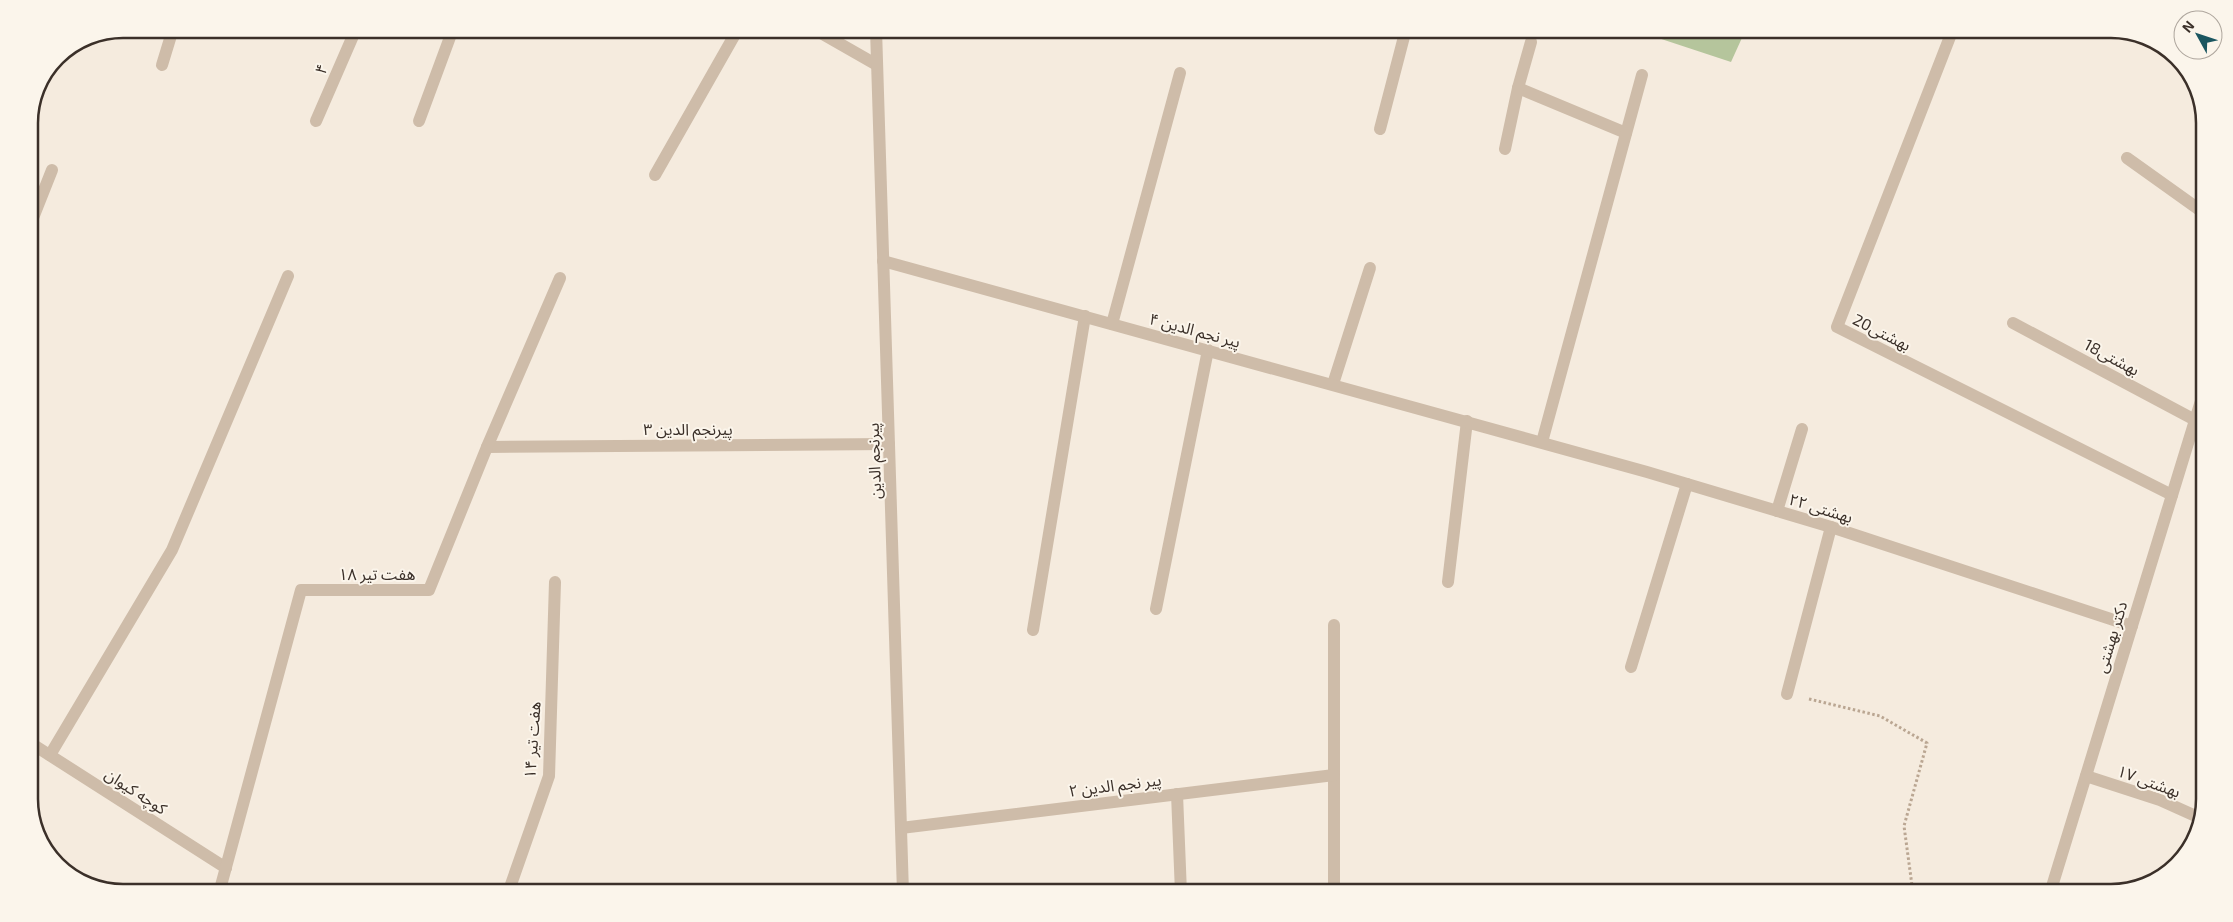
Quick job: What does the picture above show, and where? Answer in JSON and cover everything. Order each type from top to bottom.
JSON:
[{"type":"street","points":[[162,65],[170,38]]},
{"type":"street","name":"۴","points":[[316,121],[352,38]]},
{"type":"street","points":[[419,121],[450,38]]},
{"type":"street","points":[[655,175],[733,38]]},
{"type":"street","points":[[830,38],[877,65]]},
{"type":"street","name":"پیرنجم الدین","points":[[876,38],[903,884]]},
{"type":"street","points":[[1380,129],[1404,38]]},
{"type":"street","name":"بهشتی20","points":[[1949,38],[1837,327],[2172,495]]},
{"type":"street","points":[[1505,148],[1518,88],[1532,42]]},
{"type":"street","points":[[1112,324],[1180,73]]},
{"type":"street","points":[[1542,442],[1642,75]]},
{"type":"street","points":[[1518,88],[1626,133]]},
{"type":"street","points":[[2126,158],[2195,207]]},
{"type":"street","points":[[38,205],[52,170]]},
{"type":"street","name":"پیر نجم الدین ۴","points":[[883,261],[1498,430]]},
{"type":"street","points":[[1333,384],[1370,268]]},
{"type":"street","points":[[50,755],[172,550],[288,276]]},
{"type":"street","name":"هفت تیر ۱۸","points":[[222,884],[301,590],[429,590],[487,447],[560,278]]},
{"type":"street","points":[[1033,630],[1085,316]]},
{"type":"street","name":"بهشتی18","points":[[2013,323],[2195,420]]},
{"type":"street","points":[[1156,609],[1208,350]]},
{"type":"street","name":"دکتر بهشتی","points":[[2053,884],[2195,420]]},
{"type":"street","points":[[1448,582],[1467,421]]},
{"type":"street","points":[[1777,511],[1802,429]]},
{"type":"street","name":"بهشتی ۲۲","points":[[1498,430],[1831,527],[2132,626]]},
{"type":"street","name":"پیرنجم الدین ۳","points":[[487,447],[889,444]]},
{"type":"street","points":[[1631,667],[1687,484]]},
{"type":"street","points":[[1787,694],[1831,527]]},
{"type":"street","name":"هفت تیر ۱۴","points":[[511,884],[549,776],[555,582]]},
{"type":"street","points":[[1334,625],[1334,884]]},
{"type":"street","name":"کوچه کیوان","points":[[38,748],[226,868]]},
{"type":"street","name":"پیر نجم الدین ۲","points":[[901,828],[1334,776]]},
{"type":"street","name":"بهشتی ۱۷","points":[[2086,776],[2160,800],[2194,814]]},
{"type":"street","points":[[1177,794],[1181,884]]},
{"type":"path","points":[[1787,694],[1880,716],[1927,742],[1904,826],[1911,884]]},
{"type":"green space","points":[[1658,38],[1742,38],[1731,62]]}]
